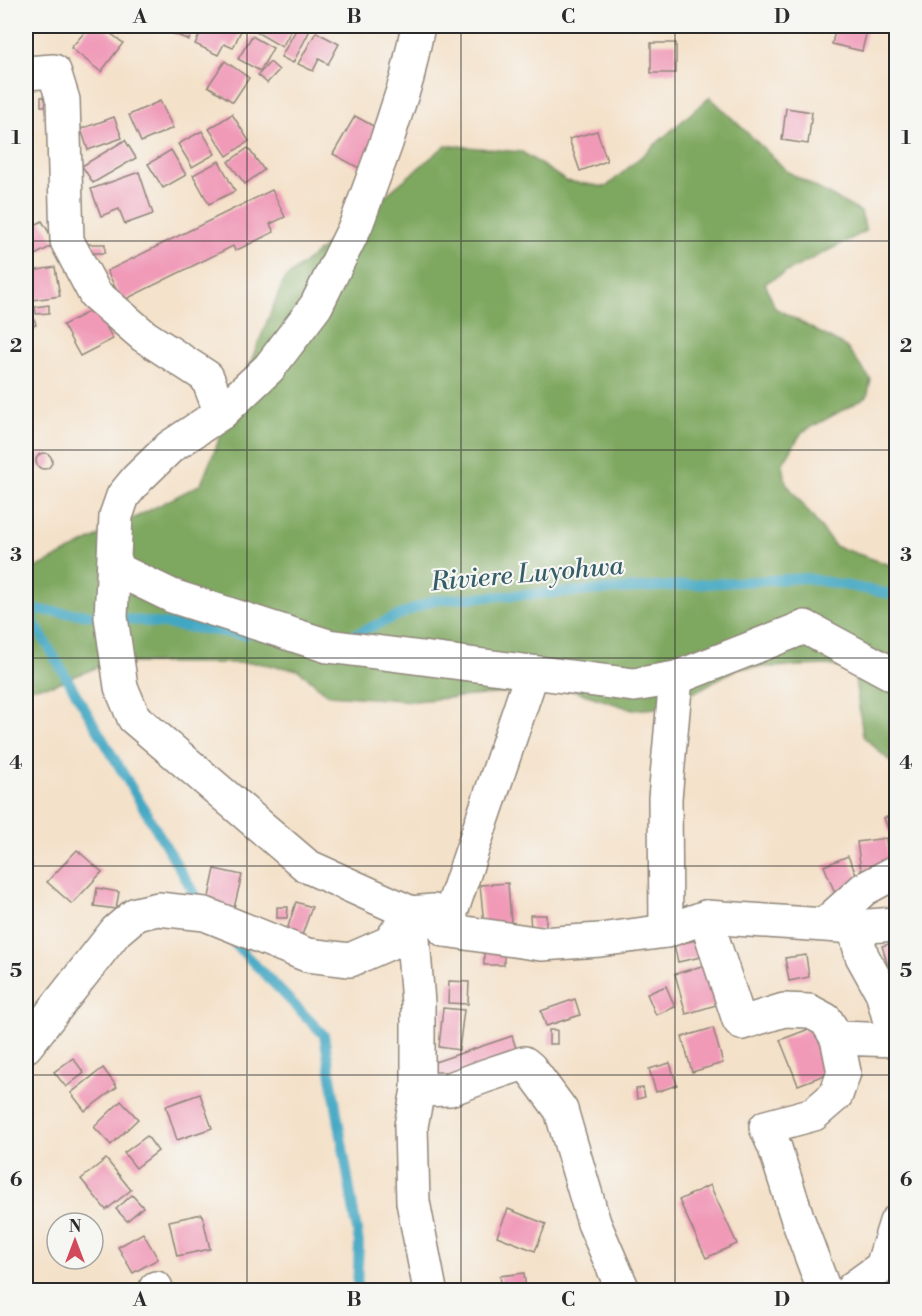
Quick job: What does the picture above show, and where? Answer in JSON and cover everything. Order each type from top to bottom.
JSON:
[{"type":"street","points":[[418,26],[407,78],[386,143],[356,225],[316,306],[269,368],[221,413],[170,447],[123,496],[116,516],[111,617],[120,687],[134,718],[306,866],[411,913],[433,911],[445,930],[541,944],[600,940],[666,931],[706,916],[839,926],[897,924]]},
{"type":"street","points":[[26,73],[54,71],[63,100],[67,241],[95,294],[144,336],[207,377],[221,413]]},
{"type":"street","points":[[114,568],[172,596],[328,646],[633,685],[676,678],[805,627],[897,676]]},
{"type":"street","points":[[445,930],[532,673]]},
{"type":"street","points":[[666,931],[665,798],[676,678]]},
{"type":"street","points":[[839,926],[864,889],[897,873]]},
{"type":"street","points":[[26,1047],[116,932],[135,914],[158,909],[206,914],[307,955],[350,960],[389,943],[411,913]]},
{"type":"street","points":[[411,913],[418,1003],[418,1090],[411,1126],[413,1202],[430,1290]]},
{"type":"street","points":[[706,916],[739,1020],[742,1023],[784,1010],[810,1011],[826,1020],[837,1038],[844,1072],[836,1095],[814,1114],[766,1127],[824,1290]]},
{"type":"street","points":[[839,926],[862,956],[882,992],[889,1018],[897,1032]]},
{"type":"street","points":[[837,1038],[897,1040]]},
{"type":"street","points":[[418,1090],[450,1089],[524,1063],[530,1068],[561,1110],[594,1223],[623,1290]]},
{"type":"street","points":[[852,1290],[882,1267],[897,1222]]},
{"type":"green space","points":[[710,97],[788,172],[861,212],[866,231],[765,283],[775,308],[846,347],[871,380],[867,397],[802,432],[783,463],[786,483],[835,546],[896,567],[896,767],[863,736],[854,671],[829,665],[738,668],[668,707],[634,710],[565,688],[414,701],[329,695],[298,670],[257,663],[108,663],[53,685],[26,688],[26,573],[201,484],[284,280],[446,145],[522,152],[566,181],[606,187]]},
{"type":"building","points":[[90,26],[101,26],[123,43],[101,72],[71,48]]},
{"type":"building","points":[[161,26],[195,26],[189,40],[160,28]]},
{"type":"building","points":[[204,26],[243,26],[233,48],[224,44],[218,55],[195,44]]},
{"type":"building","points":[[253,26],[293,27],[282,47],[251,29]]},
{"type":"building","points":[[298,26],[309,32],[293,63],[281,57]]},
{"type":"building","points":[[836,26],[868,26],[862,51],[832,44]]},
{"type":"building","points":[[316,32],[339,44],[328,64],[319,59],[313,71],[298,64]]},
{"type":"building","points":[[252,36],[273,48],[260,71],[238,59]]},
{"type":"building","points":[[651,43],[676,43],[676,73],[651,73]]},
{"type":"building","points":[[225,61],[249,78],[233,102],[208,86]]},
{"type":"building","points":[[270,62],[279,70],[267,83],[258,75]]},
{"type":"building","points":[[41,97],[54,97],[54,106],[41,106]]},
{"type":"building","points":[[160,101],[173,128],[141,142],[129,115]]},
{"type":"building","points":[[786,108],[812,112],[808,144],[782,140]]},
{"type":"building","points":[[232,114],[249,141],[227,156],[209,129]]},
{"type":"building","points":[[355,116],[386,133],[366,155],[359,168],[333,154]]},
{"type":"building","points":[[114,117],[122,138],[88,150],[81,129]]},
{"type":"building","points":[[202,131],[215,154],[192,167],[178,144]]},
{"type":"building","points":[[597,131],[607,161],[580,171],[569,139]]},
{"type":"building","points":[[125,140],[136,158],[93,183],[82,166]]},
{"type":"building","points":[[248,148],[264,170],[245,184],[228,162]]},
{"type":"building","points":[[171,150],[186,175],[163,188],[148,164]]},
{"type":"building","points":[[219,161],[235,191],[209,204],[193,175]]},
{"type":"building","points":[[139,172],[153,214],[125,224],[119,209],[101,216],[91,189]]},
{"type":"building","points":[[272,190],[285,217],[270,224],[274,232],[235,251],[233,246],[122,301],[107,271]]},
{"type":"building","points":[[42,221],[56,244],[31,257],[26,248],[26,230]]},
{"type":"building","points":[[86,244],[105,244],[105,253],[86,253]]},
{"type":"building","points":[[55,267],[60,296],[26,301],[26,272]]},
{"type":"building","points":[[49,305],[49,313],[36,314],[35,307]]},
{"type":"building","points":[[96,308],[113,339],[80,356],[63,325]]},
{"type":"building","points":[[34,318],[36,325],[26,328],[26,320]]},
{"type":"building","points":[[44,453],[50,455],[52,461],[50,467],[44,469],[38,467],[36,461],[38,455]]},
{"type":"building","points":[[896,814],[896,850],[884,818]]},
{"type":"building","points":[[886,838],[889,865],[861,870],[857,842]]},
{"type":"building","points":[[77,850],[102,872],[72,904],[47,882]]},
{"type":"building","points":[[848,856],[862,887],[837,898],[824,866]]},
{"type":"building","points":[[26,861],[32,867],[26,874]]},
{"type":"building","points":[[215,869],[242,875],[233,912],[207,906]]},
{"type":"building","points":[[508,883],[511,922],[484,924],[480,885]]},
{"type":"building","points":[[97,888],[119,892],[116,909],[94,906]]},
{"type":"building","points":[[296,902],[312,907],[300,941],[285,936]]},
{"type":"building","points":[[277,907],[288,907],[287,918],[277,918]]},
{"type":"building","points":[[530,915],[546,915],[546,929],[531,930]]},
{"type":"building","points":[[706,938],[710,955],[678,962],[674,945]]},
{"type":"building","points":[[896,942],[896,964],[888,966],[882,946]]},
{"type":"building","points":[[484,951],[504,951],[504,965],[484,965]]},
{"type":"building","points":[[806,955],[809,977],[789,981],[785,958]]},
{"type":"building","points":[[705,965],[716,1005],[686,1014],[675,974]]},
{"type":"building","points":[[449,981],[469,982],[468,1004],[448,1003]]},
{"type":"building","points":[[666,986],[675,1007],[656,1015],[647,994]]},
{"type":"building","points":[[575,999],[580,1015],[546,1026],[541,1011]]},
{"type":"building","points":[[443,1008],[464,1010],[459,1050],[439,1047]]},
{"type":"building","points":[[817,1026],[835,1071],[798,1085],[780,1040]]},
{"type":"building","points":[[713,1028],[723,1063],[692,1072],[682,1037]]},
{"type":"building","points":[[549,1030],[557,1030],[557,1044],[549,1044]]},
{"type":"building","points":[[512,1036],[518,1054],[439,1082],[432,1063]]},
{"type":"building","points":[[73,1058],[84,1073],[66,1087],[54,1072]]},
{"type":"building","points":[[670,1063],[677,1085],[656,1092],[649,1069]]},
{"type":"building","points":[[103,1068],[117,1087],[85,1111],[71,1093]]},
{"type":"building","points":[[643,1088],[645,1097],[637,1099],[636,1089]]},
{"type":"building","points":[[200,1094],[212,1128],[177,1140],[166,1106]]},
{"type":"building","points":[[121,1101],[138,1119],[111,1145],[94,1127]]},
{"type":"building","points":[[147,1136],[158,1151],[136,1168],[124,1153]]},
{"type":"building","points":[[106,1159],[131,1190],[106,1210],[81,1179]]},
{"type":"building","points":[[710,1185],[737,1244],[706,1258],[679,1200]]},
{"type":"building","points":[[132,1195],[143,1207],[127,1221],[116,1209]]},
{"type":"building","points":[[508,1209],[546,1224],[535,1251],[497,1236]]},
{"type":"building","points":[[202,1214],[210,1249],[177,1256],[169,1221]]},
{"type":"building","points":[[143,1233],[158,1259],[133,1273],[118,1247]]},
{"type":"building","points":[[524,1273],[526,1290],[502,1290],[500,1276]]},
{"type":"waterway","name":"Riviere Luyohwa","points":[[346,638],[434,600],[806,578],[896,595]]},
{"type":"waterway","name":"Riviere Luyohwa","points":[[26,609],[111,617],[246,635]]},
{"type":"waterway","points":[[26,609],[202,907]]},
{"type":"waterway","points":[[226,935],[324,1035],[359,1243],[357,1290]]}]
